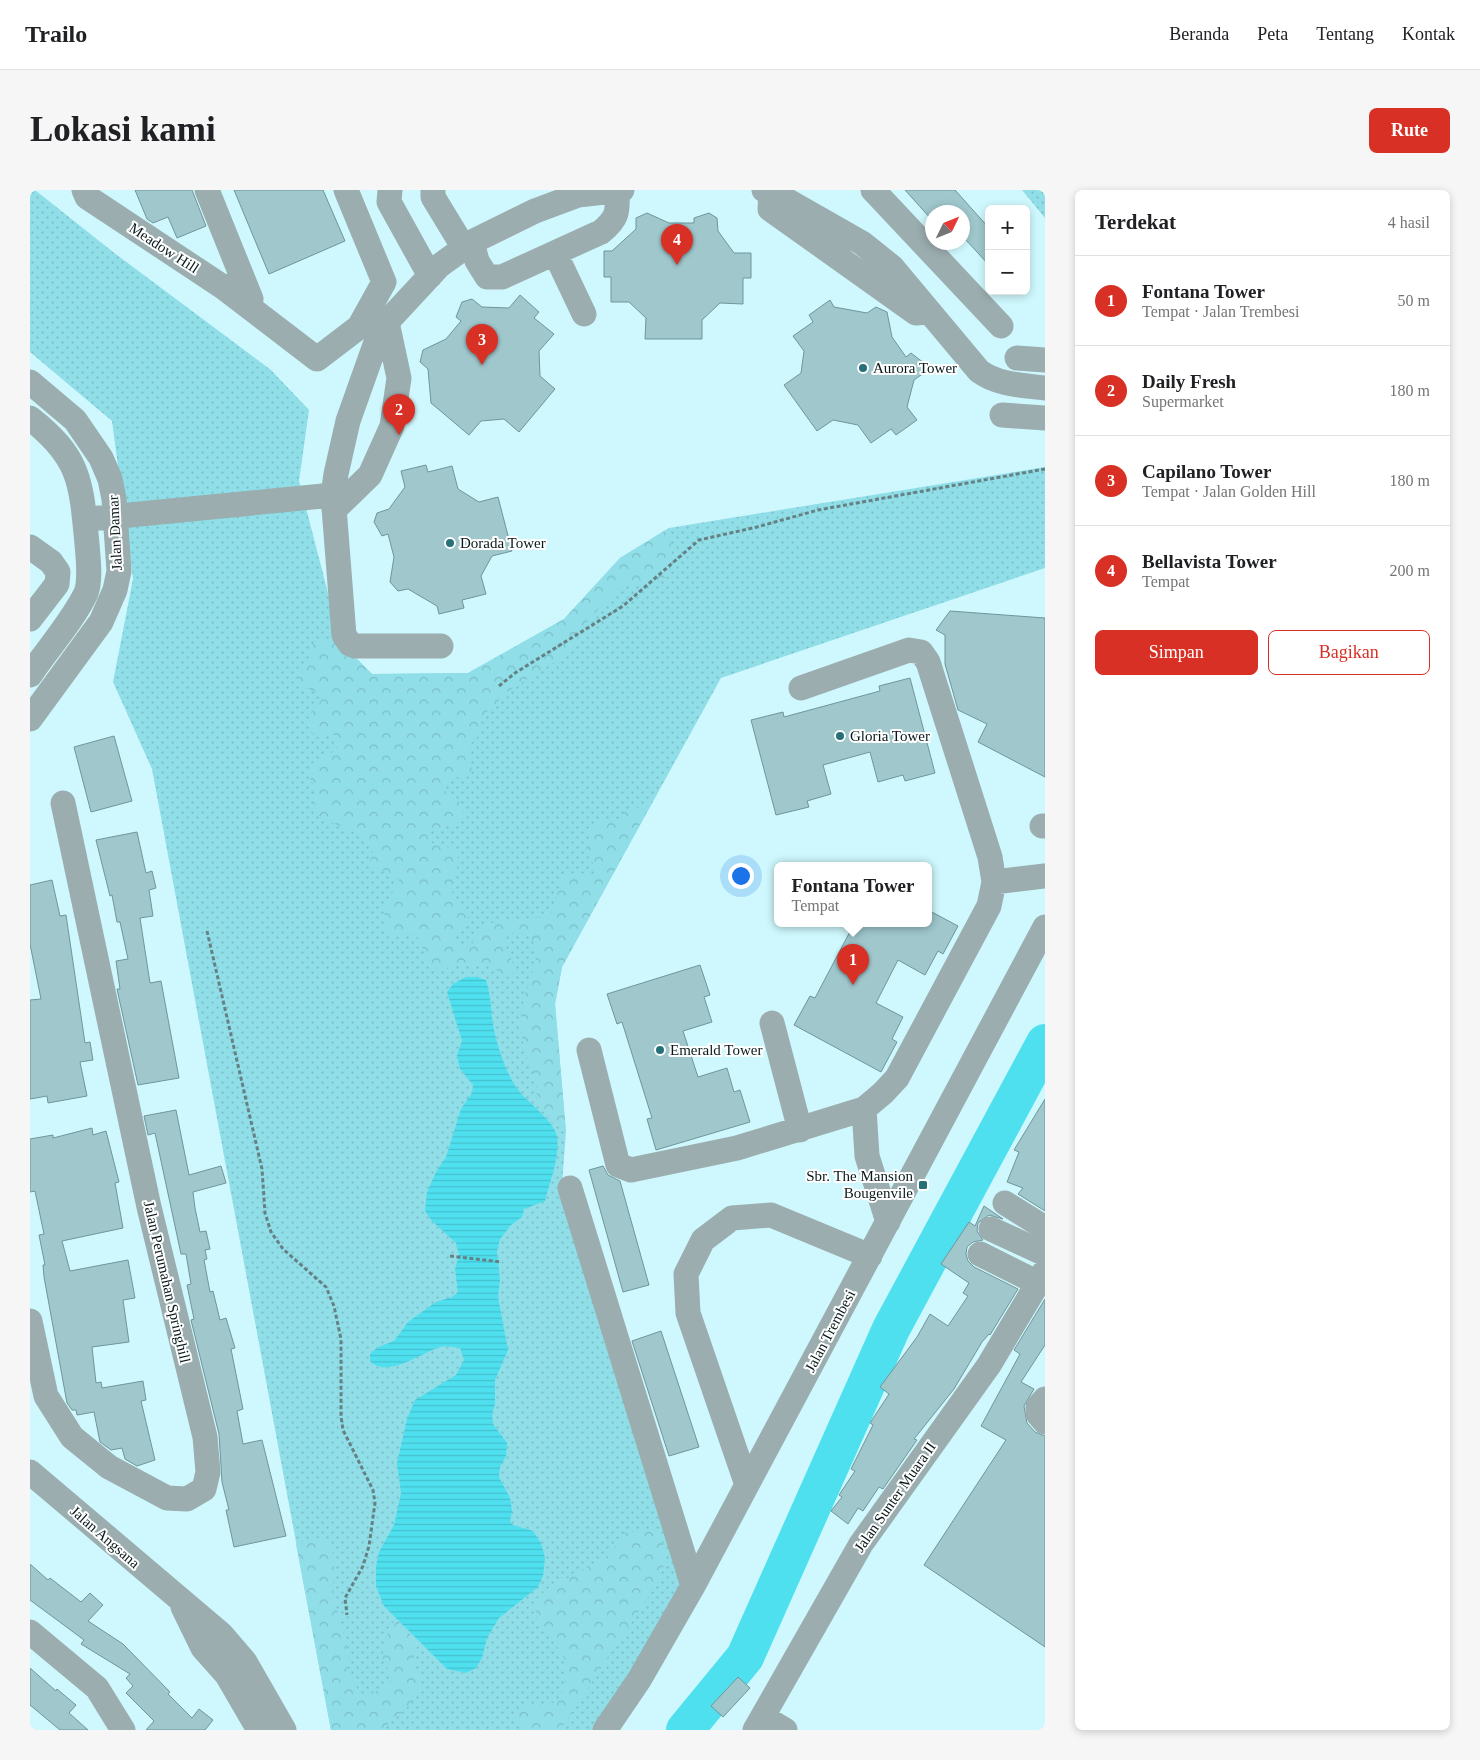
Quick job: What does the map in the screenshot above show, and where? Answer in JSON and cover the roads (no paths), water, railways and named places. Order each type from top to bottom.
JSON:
[{"type":"street","points":[[206,190],[233,284],[258,314],[317,359],[359,327],[384,282],[346,190]]},
{"type":"street","points":[[390,190],[389,202],[430,276]]},
{"type":"street","points":[[433,190],[434,197],[468,245],[487,277],[502,277],[601,232],[614,221],[620,190],[578,195],[535,211],[468,245],[430,276],[387,322],[376,345],[348,421],[333,503],[344,635],[346,640],[355,646],[441,646]]},
{"type":"street","points":[[873,190],[1001,326]]},
{"type":"street","points":[[768,191],[862,243],[892,267],[979,371],[1000,382],[1045,388]]},
{"type":"street","name":"Meadow Hill","points":[[85,194],[233,284]]},
{"type":"street","points":[[555,253],[584,314]]},
{"type":"street","points":[[84,519],[333,503],[370,475],[392,426],[399,378],[387,322]]},
{"type":"street","points":[[1045,350],[1018,354],[1045,360]]},
{"type":"street","name":"Jalan Damar","points":[[30,382],[74,420],[101,458],[110,479],[116,517],[119,571],[108,609],[30,719]]},
{"type":"street","points":[[1002,415],[1045,418]]},
{"type":"street","name":"Jalan Damar","points":[[30,418],[54,438],[76,470],[84,505],[87,591],[30,675]]},
{"type":"street","points":[[30,547],[51,562],[58,572],[58,584],[30,619]]},
{"type":"street","points":[[589,1050],[618,1165],[631,1170],[737,1148],[864,1109],[883,1094],[897,1078],[989,906],[994,882],[990,857],[928,662],[921,652],[910,650],[801,688]]},
{"type":"street","name":"Jalan Perumahan Springhill","points":[[30,1321],[46,1396],[72,1437],[108,1467],[167,1498],[186,1499],[204,1489],[208,1472],[205,1437],[149,1207],[63,803]]},
{"type":"street","points":[[994,882],[1045,876]]},
{"type":"street","name":"Jalan Trembesi","points":[[605,1730],[639,1680],[693,1586],[1045,927]]},
{"type":"street","points":[[772,1023],[800,1130]]},
{"type":"street","points":[[864,1109],[867,1156],[888,1222]]},
{"type":"street","points":[[570,1188],[693,1586]]},
{"type":"street","points":[[1005,1203],[1045,1228]]},
{"type":"street","points":[[747,1485],[688,1313],[686,1274],[703,1240],[732,1218],[771,1215],[870,1256]]},
{"type":"street","points":[[991,1228],[1045,1254]]},
{"type":"street","points":[[980,1254],[1041,1285]]},
{"type":"street","name":"Jalan Sunter Muara II","points":[[759,1724],[861,1544],[989,1365],[1041,1285]]},
{"type":"street","points":[[1045,1399],[1038,1406],[1038,1414],[1045,1422]]},
{"type":"street","name":"Jalan Angsana","points":[[30,1472],[180,1602],[221,1634],[245,1662],[284,1730]]},
{"type":"street","name":"Jalan Angsana","points":[[180,1602],[203,1648],[227,1676],[259,1730]]},
{"type":"street","points":[[30,1632],[97,1688],[123,1730]]},
{"type":"street","points":[[759,1724],[784,1730]]},
{"type":"waterway","points":[[685,1730],[745,1657],[891,1329],[1045,1043]]},
{"type":"place","name":"Bellavista Tower","points":[[677,265]]},
{"type":"place","name":"Capilano Tower","points":[[482,365]]},
{"type":"place","name":"Aurora Tower","points":[[863,368]]},
{"type":"place","name":"Daily Fresh","points":[[399,435]]},
{"type":"place","name":"Dorada Tower","points":[[450,543]]},
{"type":"place","name":"Gloria Tower","points":[[840,736]]},
{"type":"place","name":"Fontana Tower","points":[[853,985]]},
{"type":"place","name":"Emerald Tower","points":[[660,1050]]},
{"type":"place","name":"Sbr. The Mansion Bougenvile","points":[[923,1185]]}]
